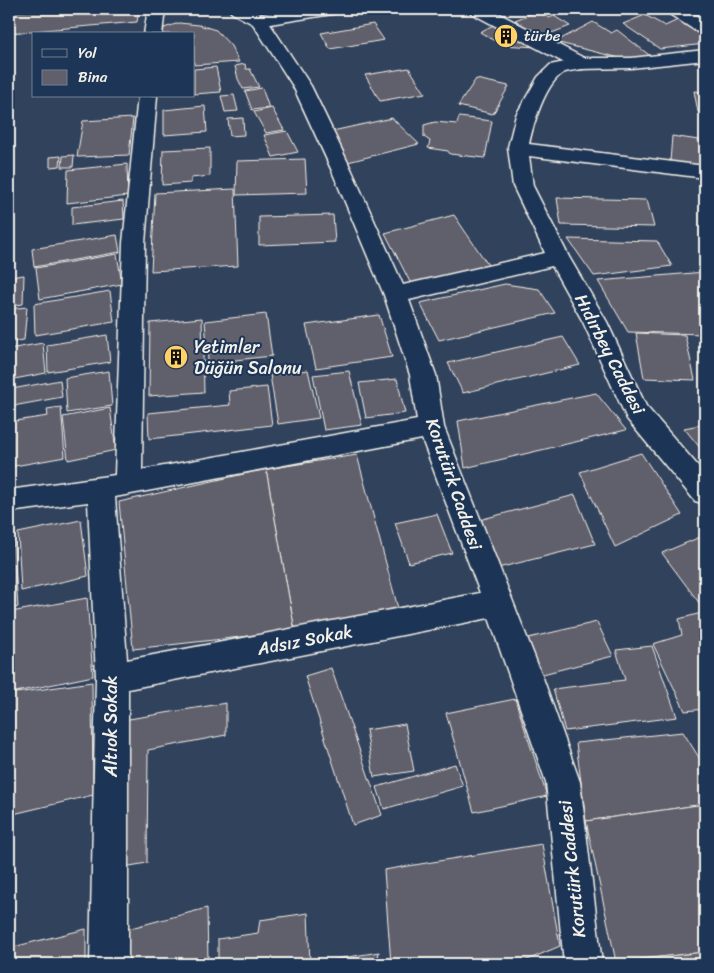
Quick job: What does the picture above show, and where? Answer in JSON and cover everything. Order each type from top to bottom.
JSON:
[{"type":"street","points":[[155,32],[161,9]]},
{"type":"street","points":[[248,14],[332,9]]},
{"type":"street","points":[[477,9],[550,46],[580,64]]},
{"type":"street","points":[[674,9],[705,29]]},
{"type":"street","name":"Korutürk Caddesi","points":[[248,14],[302,86],[342,171],[396,295],[423,375],[431,427],[527,678],[562,782],[583,964]]},
{"type":"street","points":[[705,54],[631,63],[580,64],[558,69],[545,81],[526,116],[518,149],[705,172]]},
{"type":"street","name":"Altıok Sokak","points":[[109,964],[115,486],[134,243],[148,98]]},
{"type":"street","name":"Hıdırbey Caddesi","points":[[518,149],[523,186],[558,257],[595,322],[636,412],[705,493]]},
{"type":"street","points":[[396,295],[558,257]]},
{"type":"street","points":[[9,501],[115,486],[431,427]]},
{"type":"street","name":"Adsız Sokak","points":[[112,677],[498,603]]},
{"type":"building","points":[[49,9],[139,9],[137,22],[9,33],[9,12]]},
{"type":"building","points":[[250,9],[281,9],[260,16]]},
{"type":"building","points":[[538,11],[549,18],[554,16],[570,26],[541,37],[515,20]]},
{"type":"building","points":[[645,15],[665,26],[680,19],[705,36],[705,44],[660,49],[623,24]]},
{"type":"building","points":[[593,22],[611,33],[617,30],[653,58],[624,59],[555,42]]},
{"type":"building","points":[[179,23],[199,25],[216,30],[231,46],[239,62],[195,65],[195,32],[163,32],[164,28]]},
{"type":"building","name":"türbe","points":[[497,23],[537,47],[501,45],[480,32]]},
{"type":"building","points":[[373,24],[384,40],[330,49],[321,33]]},
{"type":"building","points":[[245,64],[246,69],[250,69],[259,87],[243,89],[235,66]]},
{"type":"building","points":[[216,67],[221,92],[195,94],[195,69]]},
{"type":"building","points":[[409,68],[425,93],[380,101],[365,75]]},
{"type":"building","points":[[476,79],[509,86],[493,114],[458,106]]},
{"type":"building","points":[[262,88],[269,108],[252,110],[245,91]]},
{"type":"building","points":[[694,91],[705,92],[705,113],[698,112]]},
{"type":"building","points":[[234,95],[238,111],[225,112],[221,96]]},
{"type":"building","points":[[205,106],[207,132],[164,135],[164,110]]},
{"type":"building","points":[[272,108],[284,130],[266,133],[254,112]]},
{"type":"building","points":[[459,117],[492,121],[485,158],[450,154],[448,151],[428,148],[430,141],[424,137],[424,125],[435,122],[457,124]]},
{"type":"building","points":[[133,118],[129,155],[77,157],[83,121]]},
{"type":"building","points":[[243,118],[244,135],[230,136],[228,119]]},
{"type":"building","points":[[392,118],[419,144],[348,162],[328,132]]},
{"type":"building","points":[[287,131],[298,152],[273,157],[264,135]]},
{"type":"building","points":[[672,136],[705,141],[705,167],[670,162]]},
{"type":"building","points":[[210,148],[210,176],[191,178],[191,183],[162,185],[163,150]]},
{"type":"building","points":[[74,155],[73,167],[62,167],[63,156]]},
{"type":"building","points":[[61,156],[60,166],[50,167],[50,157]]},
{"type":"building","points":[[305,159],[307,193],[236,195],[237,161]]},
{"type":"building","points":[[127,164],[128,196],[67,203],[68,170]]},
{"type":"building","points":[[235,189],[238,266],[151,271],[155,193]]},
{"type":"building","points":[[557,198],[647,200],[654,227],[561,225]]},
{"type":"building","points":[[123,201],[124,219],[72,225],[72,207]]},
{"type":"building","points":[[333,215],[335,242],[259,245],[259,217]]},
{"type":"building","points":[[454,215],[488,265],[412,286],[385,233]]},
{"type":"building","points":[[117,235],[120,252],[34,267],[32,249]]},
{"type":"building","points":[[568,239],[657,241],[672,266],[594,276]]},
{"type":"building","points":[[117,254],[122,284],[40,299],[36,268]]},
{"type":"building","points":[[705,272],[705,334],[628,332],[598,281]]},
{"type":"building","points":[[24,275],[23,304],[9,306],[9,277]]},
{"type":"building","points":[[505,284],[539,289],[555,313],[439,340],[420,303]]},
{"type":"building","points":[[110,291],[114,322],[35,335],[34,304]]},
{"type":"building","points":[[27,307],[24,340],[9,342],[9,309]]},
{"type":"building","points":[[266,314],[272,356],[235,360],[236,371],[209,374],[205,321]]},
{"type":"building","points":[[379,315],[392,357],[316,368],[306,325]]},
{"type":"building","name":"Yetimler Düğün Salonu","points":[[202,318],[204,392],[149,396],[150,323]]},
{"type":"building","points":[[636,333],[685,335],[695,380],[644,378]]},
{"type":"building","points":[[107,335],[110,362],[48,372],[47,345]]},
{"type":"building","points":[[563,337],[580,365],[463,393],[448,363]]},
{"type":"building","points":[[43,343],[46,373],[9,380],[9,349]]},
{"type":"building","points":[[308,370],[319,418],[278,424],[270,375]]},
{"type":"building","points":[[109,371],[112,406],[67,413],[65,378]]},
{"type":"building","points":[[349,371],[362,425],[324,430],[313,375]]},
{"type":"building","points":[[397,379],[405,413],[366,418],[359,383]]},
{"type":"building","points":[[60,380],[62,397],[13,406],[12,389]]},
{"type":"building","points":[[267,387],[272,425],[149,439],[148,413],[230,405],[229,391]]},
{"type":"building","points":[[596,393],[626,430],[465,468],[458,421]]},
{"type":"building","points":[[61,407],[65,457],[9,467],[9,422],[48,416],[47,409]]},
{"type":"building","points":[[110,408],[116,450],[68,460],[63,417]]},
{"type":"building","points":[[705,424],[705,454],[684,428]]},
{"type":"building","points":[[641,453],[682,515],[615,547],[580,472]]},
{"type":"building","points":[[357,455],[399,612],[295,631],[266,469]]},
{"type":"building","points":[[266,469],[295,631],[133,649],[119,502]]},
{"type":"building","points":[[575,495],[595,544],[498,568],[479,520]]},
{"type":"building","points":[[437,514],[452,553],[409,563],[395,523]]},
{"type":"building","points":[[81,520],[88,576],[21,591],[18,533]]},
{"type":"building","points":[[705,535],[705,602],[700,604],[662,553]]},
{"type":"building","points":[[13,537],[18,607],[9,610],[9,538]]},
{"type":"building","points":[[87,598],[93,676],[11,693],[11,612]]},
{"type":"building","points":[[705,612],[705,709],[685,711],[653,644],[682,635],[679,619]]},
{"type":"building","points":[[597,622],[613,656],[539,675],[524,639]]},
{"type":"building","points":[[652,646],[677,717],[565,731],[553,689],[625,680],[616,650]]},
{"type":"building","points":[[331,668],[382,815],[353,825],[305,676]]},
{"type":"building","points":[[92,682],[93,795],[9,815],[9,694]]},
{"type":"building","points":[[515,699],[547,796],[474,812],[446,713]]},
{"type":"building","points":[[226,703],[226,735],[148,750],[147,863],[118,868],[123,720]]},
{"type":"building","points":[[405,724],[414,771],[374,777],[366,730]]},
{"type":"building","points":[[683,732],[705,767],[705,804],[586,821],[576,743]]},
{"type":"building","points":[[455,764],[463,786],[384,809],[377,787]]},
{"type":"building","points":[[705,804],[705,952],[616,962],[586,821]]},
{"type":"building","points":[[542,844],[560,946],[518,964],[484,964],[483,961],[470,964],[391,964],[384,870]]},
{"type":"building","points":[[207,908],[208,964],[126,964],[127,929]]},
{"type":"building","points":[[308,913],[310,964],[218,964],[218,939],[258,933],[260,920]]},
{"type":"building","points":[[86,929],[86,964],[9,964],[9,948]]},
{"type":"building","points":[[379,952],[377,964],[318,964],[318,962]]},
{"type":"building","points":[[705,952],[705,964],[617,964],[616,962]]},
{"type":"place","name":"türbe","points":[[506,36]]},
{"type":"place","name":"Yetimler Düğün Salonu","points":[[176,357]]}]
